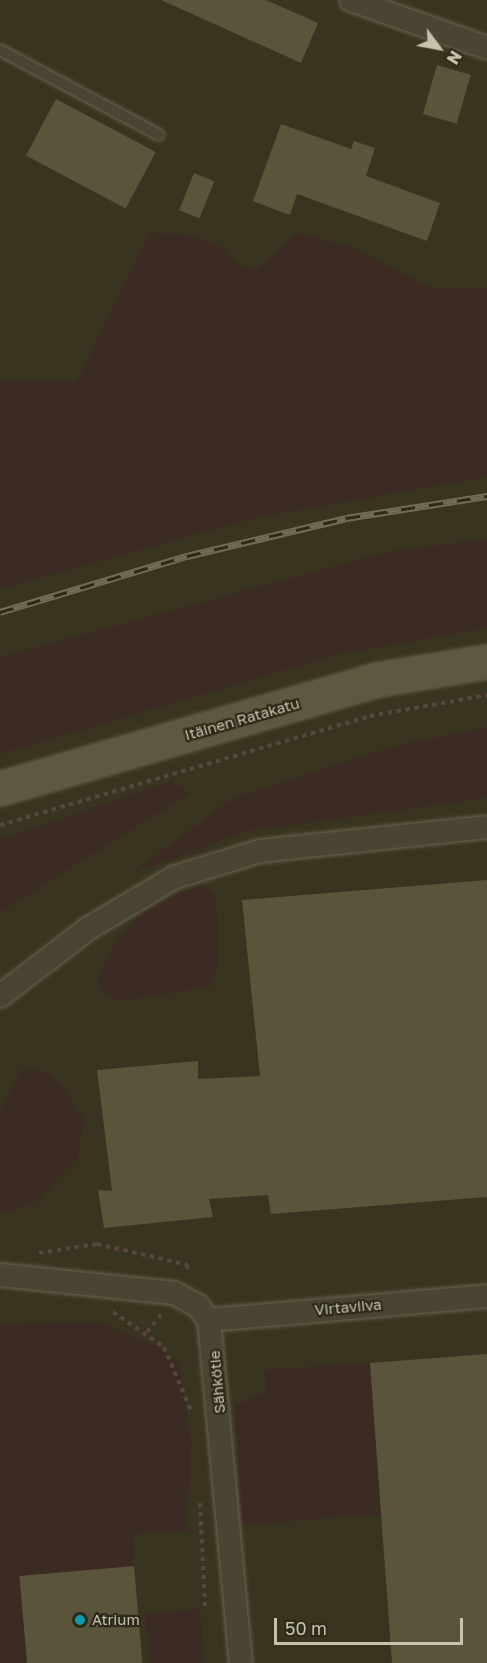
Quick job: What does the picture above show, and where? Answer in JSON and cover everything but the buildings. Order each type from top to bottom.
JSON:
[{"type":"street","points":[[351,0],[487,48]]},
{"type":"street","name":"Itäinen Ratakatu","points":[[0,789],[377,680],[487,663]]},
{"type":"street","points":[[0,996],[89,928],[175,877],[260,851],[487,827]]},
{"type":"street","points":[[0,1275],[174,1293],[198,1306],[209,1320]]},
{"type":"street","name":"Virtaviiva","points":[[209,1320],[487,1296]]},
{"type":"street","name":"Sähkötie","points":[[209,1320],[241,1663]]},
{"type":"lane","points":[[0,50],[159,135]]},
{"type":"path","points":[[0,825],[370,716],[487,695]]},
{"type":"path","points":[[104,1311],[147,1332],[164,1347],[195,1423]]},
{"type":"path","points":[[199,1492],[205,1607]]},
{"type":"shaded area","points":[[149,233],[184,234],[218,245],[236,263],[255,271],[298,233],[357,249],[427,287],[487,289],[487,477],[259,517],[0,589],[0,382],[77,382]]},
{"type":"shaded area","points":[[487,539],[487,628],[340,654],[0,754],[0,657],[387,552]]},
{"type":"shaded area","points":[[487,727],[487,798],[246,831],[131,874],[233,798],[395,746]]},
{"type":"shaded area","points":[[172,781],[190,793],[0,912],[0,840]]},
{"type":"shaded area","points":[[202,885],[216,895],[219,963],[210,987],[119,1001],[98,989],[99,973],[117,941],[140,915],[178,893]]},
{"type":"shaded area","points":[[22,1069],[47,1072],[60,1083],[84,1120],[77,1159],[34,1203],[1,1214],[0,1112]]},
{"type":"shaded area","points":[[99,1322],[157,1346],[180,1365],[191,1443],[187,1531],[133,1534],[134,1566],[26,1663],[0,1663],[0,1323]]},
{"type":"shaded area","points":[[370,1363],[381,1514],[242,1525],[235,1406],[267,1391],[265,1370]]},
{"type":"shaded area","points":[[200,1609],[205,1663],[150,1663],[145,1614]]},
{"type":"railway","points":[[0,612],[187,556],[346,518],[487,496]]},
{"type":"place","name":"Atrium","points":[[80,1620]]}]
